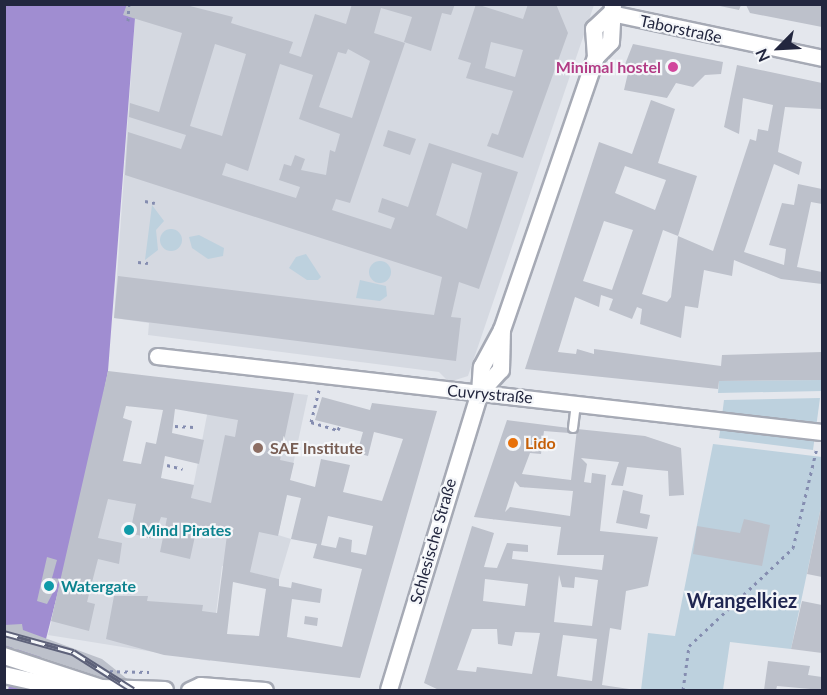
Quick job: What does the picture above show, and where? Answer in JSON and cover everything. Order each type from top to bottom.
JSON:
[{"type":"main road","name":"Schlesische Straße","points":[[389,690],[480,393],[488,351],[502,330],[596,57],[594,29],[612,9]]},
{"type":"main road","points":[[4,656],[44,665],[72,682]]},
{"type":"main road","points":[[4,675],[40,683],[72,682],[112,689],[165,690]]},
{"type":"street","name":"Taborstraße","points":[[612,9],[822,58]]},
{"type":"street","name":"Cuvrystraße","points":[[157,356],[821,432]]},
{"type":"street","points":[[189,690],[200,685],[265,690]]},
{"type":"lane","points":[[573,428],[577,403]]},
{"type":"path","points":[[128,21],[129,4]]},
{"type":"path","points":[[145,201],[155,202]]},
{"type":"path","points":[[138,262],[148,263]]},
{"type":"path","points":[[314,390],[320,391],[311,422],[338,430],[340,425]]},
{"type":"path","points":[[175,426],[194,427]]},
{"type":"path","points":[[683,690],[689,646],[793,548],[821,432]]},
{"type":"path","points":[[167,465],[183,469]]},
{"type":"shaded area","points":[[5,5],[136,5],[108,371],[88,474],[33,690],[8,690],[22,629],[17,628],[5,682]]},
{"type":"shaded area","points":[[136,5],[594,5],[468,376],[449,382],[439,372],[148,335],[149,323],[114,318]]},
{"type":"shaded area","points":[[152,205],[164,221],[156,230],[158,250],[145,260]]},
{"type":"shaded area","points":[[171,229],[179,232],[182,240],[179,248],[171,251],[163,248],[160,240],[163,232]]},
{"type":"shaded area","points":[[199,235],[224,248],[223,256],[208,259],[192,248],[189,237]]},
{"type":"shaded area","points":[[306,254],[321,277],[318,280],[307,280],[289,268],[296,257]]},
{"type":"shaded area","points":[[376,261],[384,261],[391,268],[391,276],[384,283],[376,283],[369,276],[369,268]]},
{"type":"shaded area","points":[[360,280],[386,286],[387,296],[380,301],[356,298]]},
{"type":"shaded area","points":[[822,380],[822,391],[718,393],[719,381]]},
{"type":"shaded area","points":[[213,384],[308,395],[278,535],[291,539],[279,579],[222,566],[210,661],[48,635],[88,474],[191,498]]},
{"type":"shaded area","points":[[820,398],[816,428],[722,416],[724,400]]},
{"type":"shaded area","points":[[721,424],[815,435],[813,450],[719,438]]},
{"type":"shaded area","points":[[713,444],[822,457],[822,502],[791,649],[730,642],[723,690],[641,690],[648,633],[675,636]]},
{"type":"building","points":[[127,4],[190,6],[233,17],[231,23],[293,42],[289,53],[301,57],[315,14],[346,24],[352,4],[455,4],[451,15],[442,13],[431,51],[404,42],[412,17],[381,8],[374,33],[405,43],[350,203],[336,199],[332,210],[391,229],[395,218],[378,212],[382,198],[408,207],[429,143],[518,172],[479,289],[459,282],[451,317],[461,318],[456,361],[114,318],[118,276],[434,315],[442,277],[125,175],[128,132],[181,149],[186,135],[129,117],[130,103],[159,112],[182,33],[123,15]],"holes":[[[215,44],[246,54],[222,136],[190,126]],[[348,49],[370,61],[352,118],[319,107],[338,52],[346,54]],[[280,64],[313,75],[299,119],[340,134],[335,152],[330,150],[326,175],[301,170],[305,159],[295,155],[291,166],[284,164],[279,180],[300,187],[296,198],[222,175],[226,163],[248,171]],[[452,163],[482,173],[467,229],[436,215]]]},
{"type":"building","points":[[476,4],[523,19],[528,4],[556,4],[568,33],[523,158],[487,146],[492,133],[498,135],[513,91],[466,78],[471,63],[458,59]],"holes":[[[491,42],[523,50],[515,77],[485,68]]]},
{"type":"building","points":[[715,5],[741,5],[739,10]]},
{"type":"building","points":[[746,5],[822,5],[822,27],[750,13]]},
{"type":"building","name":"Minimal hostel","points":[[633,44],[723,62],[721,74],[705,75],[693,87],[676,83],[667,98],[624,90],[628,73],[622,72]]},
{"type":"building","points":[[737,65],[822,83],[822,109],[785,107],[778,152],[802,162],[799,175],[774,164],[744,252],[784,265],[786,249],[769,245],[782,203],[794,205],[798,184],[822,189],[822,204],[811,202],[797,267],[822,272],[822,284],[781,279],[734,260],[732,276],[704,270],[698,308],[685,306],[681,338],[640,324],[642,309],[637,307],[632,319],[609,310],[613,299],[601,295],[599,307],[575,297],[558,352],[576,354],[577,349],[594,354],[594,349],[721,366],[722,355],[822,352],[822,380],[719,381],[718,389],[525,369],[599,142],[632,154],[651,100],[675,109],[658,163],[697,176],[678,236],[713,251],[750,139],[756,141],[758,129],[768,131],[773,105],[743,98],[739,134],[724,127]],"holes":[[[625,166],[666,180],[655,210],[615,193]],[[604,221],[633,230],[612,290],[583,281]],[[663,230],[678,236],[671,297],[667,302],[642,294]]]},
{"type":"building","points":[[388,130],[416,139],[410,155],[383,146]]},
{"type":"building","points":[[108,371],[294,393],[280,460],[294,463],[290,480],[315,487],[321,459],[350,465],[343,492],[382,501],[403,439],[374,432],[368,456],[357,453],[363,432],[315,420],[322,397],[370,410],[372,403],[437,411],[360,678],[164,655],[106,639],[114,596],[148,596],[147,601],[203,605],[202,611],[217,613],[228,527],[197,527],[190,559],[160,552],[167,518],[161,517],[153,539],[130,533],[136,504],[108,499],[98,538],[122,543],[119,564],[98,559],[87,602],[95,604],[89,631],[51,621]],"holes":[[[126,406],[163,410],[156,444],[146,442],[141,464],[123,461],[132,421],[123,418]],[[175,409],[238,420],[235,437],[225,435],[211,503],[191,498],[194,485],[161,478],[165,456],[199,464],[204,440],[172,433]],[[287,495],[301,498],[291,539],[317,544],[313,558],[362,569],[342,647],[287,637],[292,599],[320,603],[322,589],[292,582],[291,588],[279,586],[279,579],[250,572],[259,532],[278,536]],[[328,516],[373,526],[366,555],[351,552],[352,540],[339,537],[336,548],[321,545]],[[233,582],[266,589],[259,636],[227,634]]]},
{"type":"building","points":[[507,420],[569,428],[569,433],[544,431],[541,454],[530,453],[522,474],[571,480],[577,429],[645,436],[681,448],[684,495],[669,496],[668,471],[627,467],[623,486],[611,485],[619,462],[581,458],[587,464],[584,482],[591,483],[592,473],[606,475],[600,531],[658,537],[648,586],[626,591],[621,630],[610,628],[602,685],[636,690],[439,690],[424,683],[472,526],[494,533],[484,567],[497,568],[507,543],[528,545],[528,552],[513,551],[512,559],[602,570],[604,555],[557,555],[561,527],[474,517]],"holes":[[[515,481],[520,487],[573,491],[570,516],[510,507],[505,512]],[[559,575],[562,587],[574,588],[575,577],[598,580],[592,626],[554,622]],[[485,579],[528,584],[525,606],[483,601]],[[472,629],[497,629],[498,644],[512,646],[515,632],[540,633],[532,674],[477,667],[476,672],[457,670]],[[563,635],[597,639],[592,681],[557,676]]]},
{"type":"building","points":[[623,490],[643,495],[640,513],[650,515],[647,529],[616,523]]},
{"type":"building","points":[[822,507],[822,577],[807,574]]},
{"type":"building","points":[[744,519],[770,525],[762,566],[693,554],[697,526],[740,533]]},
{"type":"building","name":"Watergate","points":[[47,557],[57,560],[52,578],[60,579],[47,604],[37,601]]},
{"type":"building","points":[[802,601],[822,605],[822,653],[791,649]]},
{"type":"building","points":[[305,616],[318,618],[317,626],[304,624]]},
{"type":"building","points":[[22,624],[23,630],[102,659],[141,690],[4,645],[4,625]]},
{"type":"building","points":[[768,661],[810,666],[808,675],[822,677],[822,690],[777,686],[776,690],[764,690]]},
{"type":"railway","points":[[4,633],[73,652],[133,690]]},
{"type":"place","name":"Minimal hostel","points":[[673,67]]},
{"type":"place","name":"Lido","points":[[513,443]]},
{"type":"place","name":"SAE Institute","points":[[258,448]]},
{"type":"place","name":"Mind Pirates","points":[[129,530]]},
{"type":"place","name":"Watergate","points":[[49,586]]},
{"type":"district","name":"Wrangelkiez","points":[[742,600]]}]
